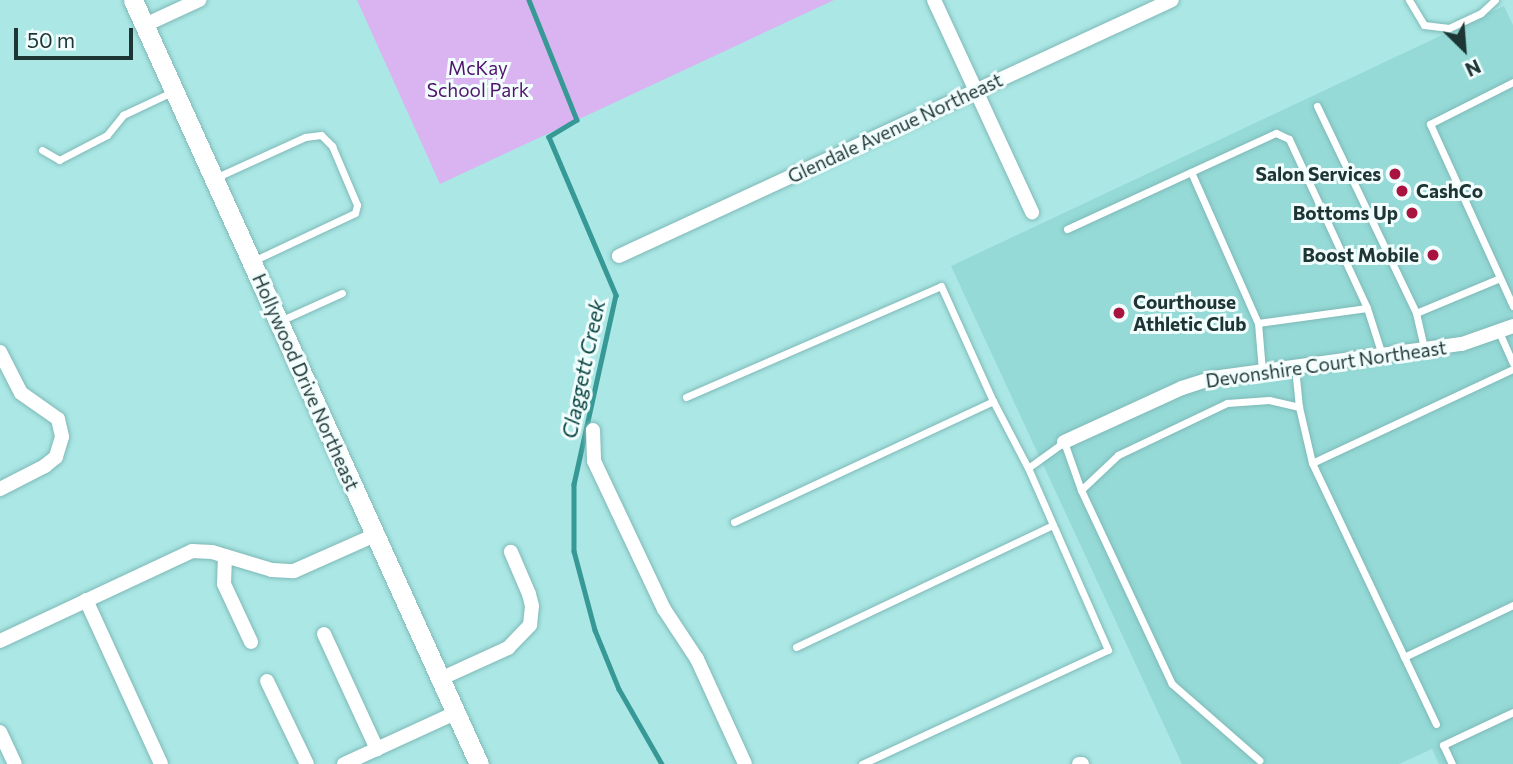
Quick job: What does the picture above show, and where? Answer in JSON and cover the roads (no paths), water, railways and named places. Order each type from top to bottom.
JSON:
[{"type":"street","name":"Hollywood Drive Northeast","points":[[133,0],[478,764]]},
{"type":"street","points":[[145,24],[198,0]]},
{"type":"street","points":[[933,0],[1032,212]]},
{"type":"street","name":"Glendale Avenue Northeast","points":[[619,256],[1172,0]]},
{"type":"street","name":"Devonshire Court Northeast","points":[[1064,442],[1182,388],[1213,378],[1462,344],[1513,326]]},
{"type":"street","points":[[0,352],[21,393],[58,419],[62,437],[56,457],[45,466],[0,489]]},
{"type":"street","points":[[593,430],[594,461],[664,609],[697,659],[745,764]]},
{"type":"street","points":[[0,641],[192,551],[225,556],[272,570],[294,571],[375,535]]},
{"type":"street","points":[[440,679],[508,648],[530,625],[532,615],[529,594],[511,552]]},
{"type":"street","points":[[225,556],[224,583],[251,642]]},
{"type":"street","points":[[86,600],[161,764]]},
{"type":"street","points":[[324,634],[377,749]]},
{"type":"street","points":[[267,681],[307,764]]},
{"type":"street","points":[[344,764],[455,713]]},
{"type":"street","points":[[0,732],[15,764]]},
{"type":"lane","points":[[1409,0],[1424,25],[1439,28],[1454,27],[1481,13],[1492,1]]},
{"type":"lane","points":[[1513,82],[1430,124],[1513,306]]},
{"type":"lane","points":[[42,150],[59,160],[100,141],[114,130],[123,114],[174,90]]},
{"type":"lane","points":[[1317,106],[1416,313],[1424,349]]},
{"type":"lane","points":[[1067,229],[1276,133],[1289,139],[1367,308],[1382,355]]},
{"type":"lane","points":[[215,178],[305,137],[321,135],[326,138],[337,158],[357,205],[355,213],[252,261]]},
{"type":"lane","points":[[1191,172],[1258,323],[1262,372]]},
{"type":"lane","points":[[1416,313],[1500,278]]},
{"type":"lane","points":[[686,397],[941,286],[993,401],[1028,468],[1108,650],[862,764]]},
{"type":"lane","points":[[280,321],[342,293]]},
{"type":"lane","points":[[1258,323],[1367,308]]},
{"type":"lane","points":[[1499,332],[1513,363]]},
{"type":"lane","points":[[1295,367],[1299,407],[1312,463],[1436,724]]},
{"type":"lane","points":[[1312,463],[1513,369]]},
{"type":"lane","points":[[1081,491],[1118,455],[1227,403],[1269,400],[1299,407]]},
{"type":"lane","points":[[734,522],[993,401]]},
{"type":"lane","points":[[1028,468],[1064,442],[1081,491],[1172,684],[1259,760]]},
{"type":"lane","points":[[796,647],[1053,525]]},
{"type":"lane","points":[[1404,657],[1513,605]]},
{"type":"lane","points":[[1452,764],[1443,744],[1513,712]]},
{"type":"waterway","name":"Claggett Creek","points":[[529,0],[577,120],[549,137],[616,295],[574,484],[574,551],[595,630],[619,689],[662,764]]},
{"type":"place","name":"Salon Services","points":[[1395,174]]},
{"type":"place","name":"CashCo","points":[[1402,191]]},
{"type":"place","name":"Bottoms Up","points":[[1412,213]]},
{"type":"place","name":"Boost Mobile","points":[[1433,255]]},
{"type":"place","name":"Courthouse Athletic Club","points":[[1119,313]]},
{"type":"park label","name":"McKay School Park","points":[[478,79]]}]
